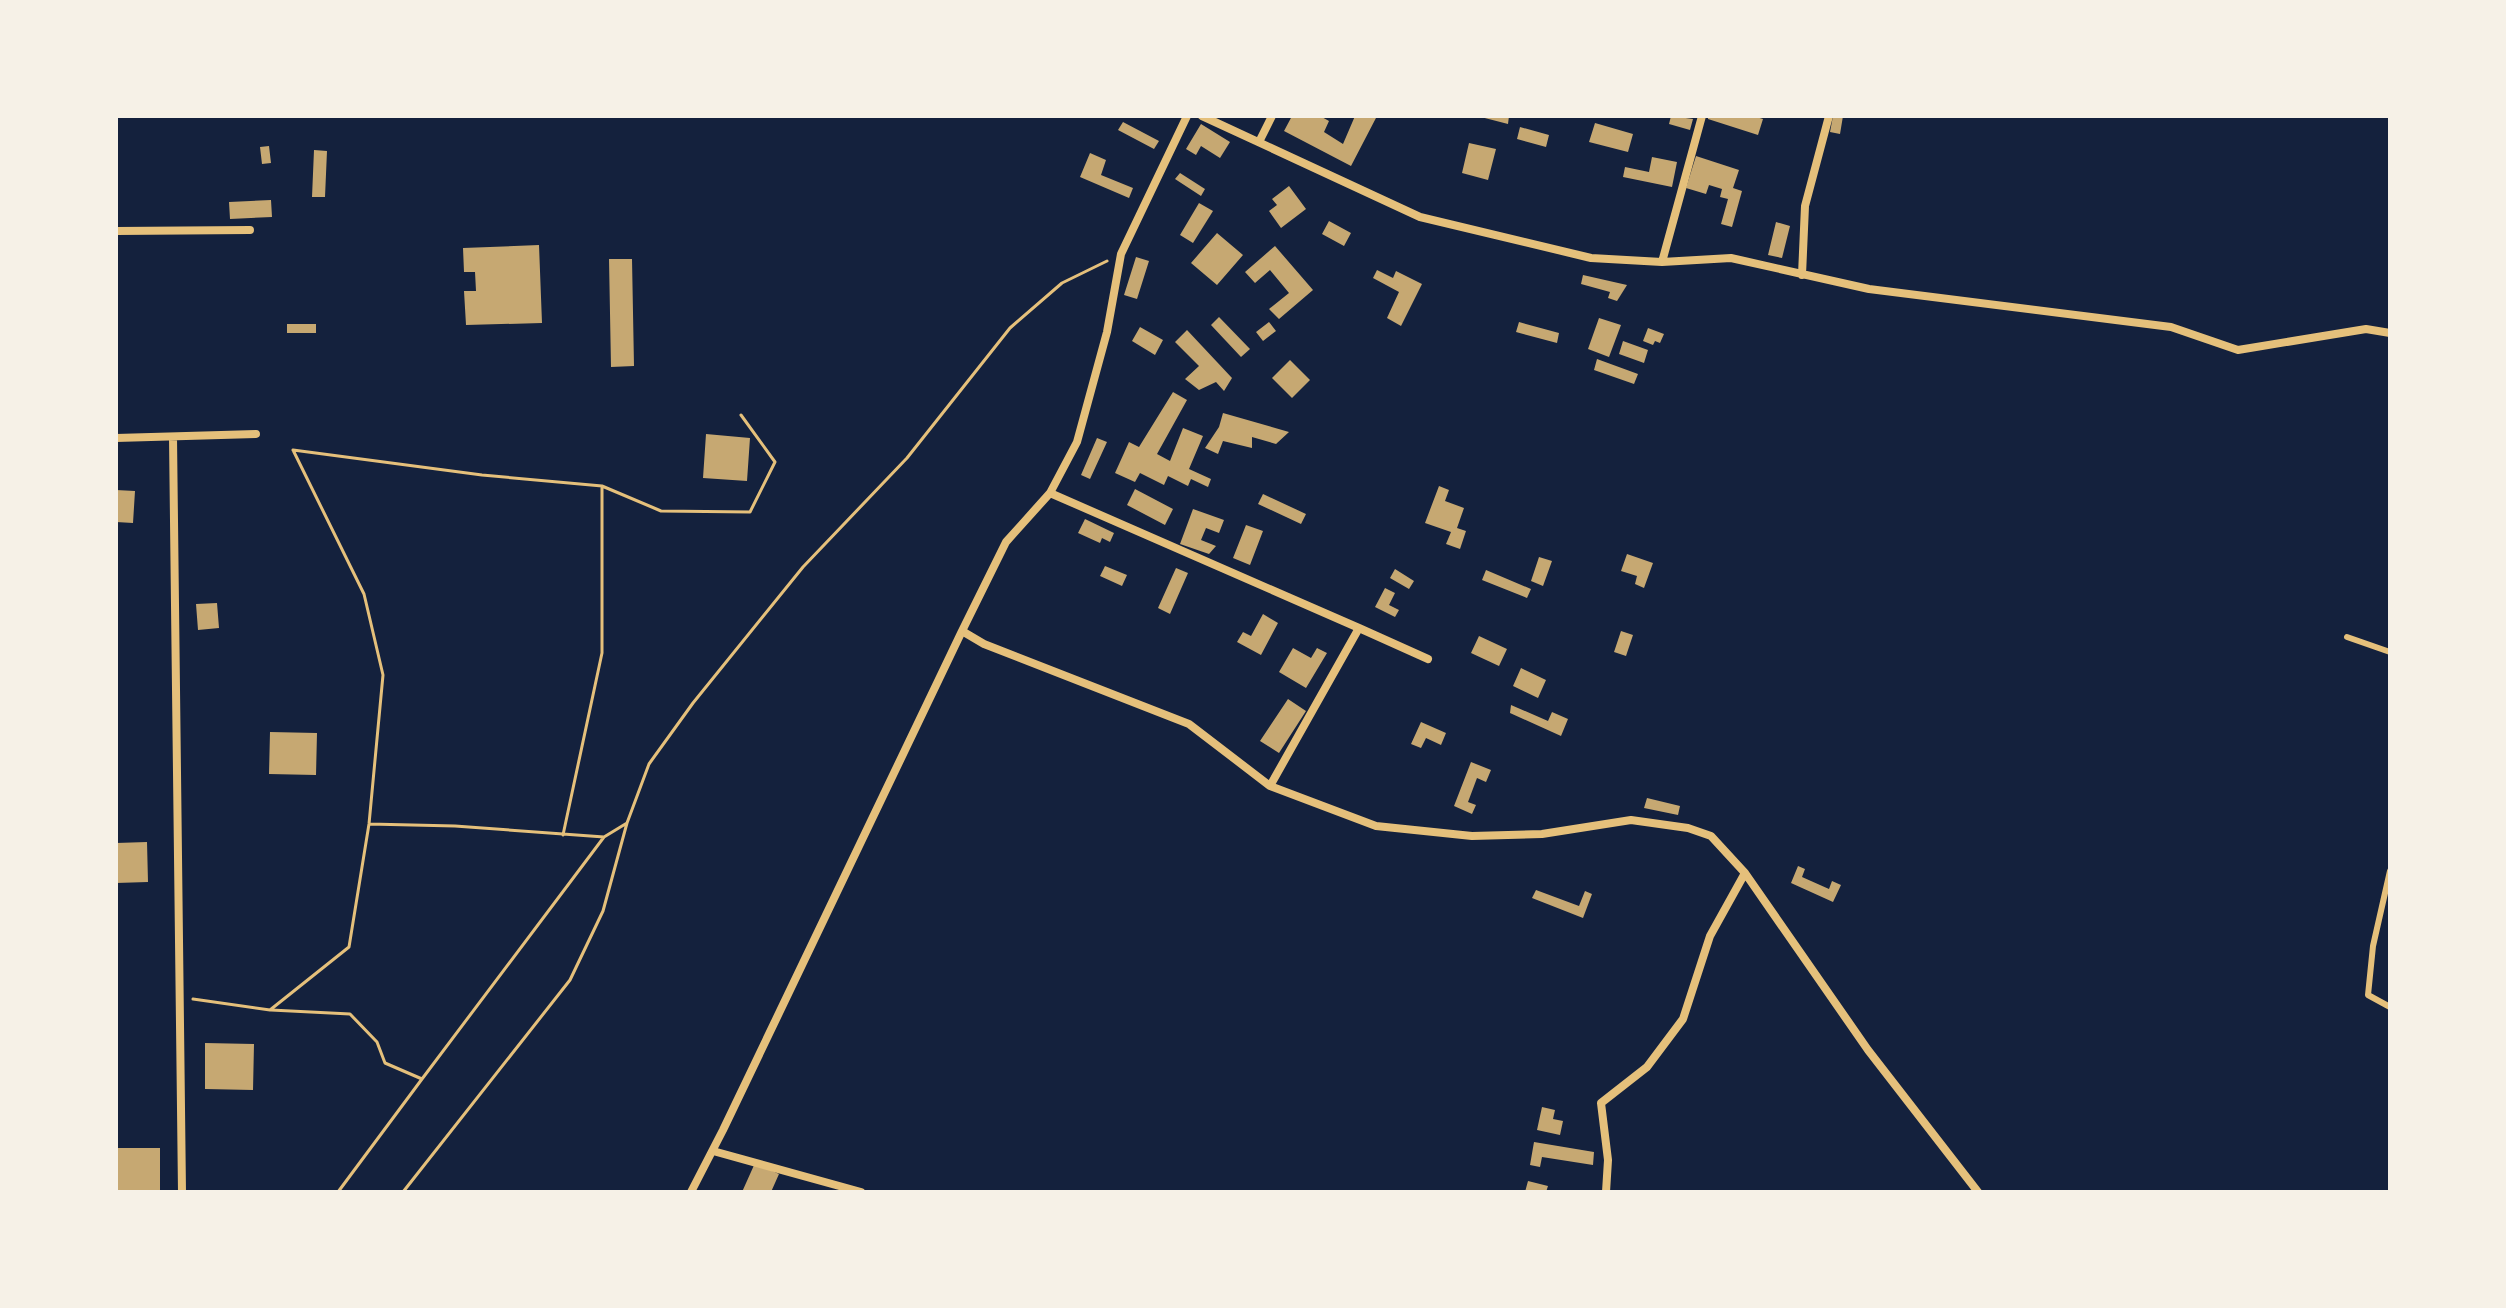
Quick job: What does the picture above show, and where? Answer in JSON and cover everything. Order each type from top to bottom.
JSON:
[{"type":"street","points":[[691,1192],[1006,542],[1050,493],[1077,442],[1107,332],[1121,254],[1187,116]]},
{"type":"street","points":[[1202,116],[1420,217],[1591,258],[1662,262],[1731,258],[1869,289],[2171,327],[2238,350],[2366,329],[2390,333]]},
{"type":"street","points":[[1259,142],[1272,116]]},
{"type":"street","points":[[1662,262],[1702,116]]},
{"type":"street","points":[[1802,275],[1805,206],[1829,116]]},
{"type":"street","points":[[116,231],[250,230]]},
{"type":"street","points":[[116,438],[256,434]]},
{"type":"street","points":[[173,437],[182,1192]]},
{"type":"street","points":[[1050,493],[1428,659]]},
{"type":"street","points":[[1270,786],[1359,628]]},
{"type":"street","points":[[962,631],[984,644],[1189,724],[1270,786],[1376,826],[1472,836],[1542,834],[1631,820],[1688,828],[1711,836],[1745,873],[1868,1050],[1978,1192]]},
{"type":"street","points":[[1606,1192],[1608,1160],[1601,1103],[1647,1067],[1683,1019],[1710,936],[1745,873]]},
{"type":"street","points":[[713,1151],[861,1192]]},
{"type":"lane","points":[[2347,637],[2390,652]]},
{"type":"lane","points":[[2390,871],[2373,946],[2368,995],[2390,1007]]},
{"type":"path","points":[[403,1192],[570,980],[603,911],[627,823],[649,764],[693,703],[803,567],[907,458],[1010,328],[1062,283],[1121,254]]},
{"type":"path","points":[[270,1010],[349,947],[369,824],[383,675],[364,594],[293,450],[482,475],[602,486],[661,511],[750,512],[775,462],[741,415]]},
{"type":"path","points":[[563,835],[602,653],[602,486]]},
{"type":"path","points":[[338,1192],[604,837],[627,823]]},
{"type":"path","points":[[369,824],[455,826],[604,837]]},
{"type":"path","points":[[180,997],[270,1010],[350,1014],[377,1042],[385,1063],[422,1079]]},
{"type":"building","points":[[1292,116],[1320,116],[1329,121],[1324,132],[1343,144],[1355,116],[1377,116],[1351,166],[1284,131]]},
{"type":"building","points":[[1477,116],[1509,116],[1508,124]]},
{"type":"building","points":[[1671,116],[1693,119],[1690,130],[1669,124]]},
{"type":"building","points":[[1708,116],[1753,116],[1763,119],[1758,135],[1708,119]]},
{"type":"building","points":[[1833,116],[1843,116],[1840,134],[1830,132]]},
{"type":"building","points":[[1123,122],[1159,141],[1154,149],[1118,130]]},
{"type":"building","points":[[1595,123],[1633,134],[1628,152],[1589,142]]},
{"type":"building","points":[[1201,124],[1230,142],[1220,158],[1201,146],[1196,155],[1186,149]]},
{"type":"building","points":[[1520,127],[1549,135],[1546,147],[1517,139]]},
{"type":"building","points":[[1469,143],[1496,149],[1488,180],[1462,173]]},
{"type":"building","points":[[269,146],[271,163],[262,164],[260,147]]},
{"type":"building","points":[[314,150],[327,151],[325,197],[312,197]]},
{"type":"building","points":[[1090,153],[1106,160],[1101,175],[1133,188],[1129,198],[1080,177]]},
{"type":"building","points":[[1696,156],[1739,170],[1733,188],[1742,191],[1732,227],[1721,224],[1728,199],[1720,197],[1722,189],[1709,185],[1706,194],[1686,188]]},
{"type":"building","points":[[1652,157],[1677,162],[1672,187],[1623,177],[1625,167],[1649,172]]},
{"type":"building","points":[[1180,173],[1205,189],[1201,196],[1175,179]]},
{"type":"building","points":[[1289,186],[1306,209],[1281,228],[1269,211],[1277,205],[1272,199]]},
{"type":"building","points":[[271,200],[272,217],[230,219],[229,202]]},
{"type":"building","points":[[1199,203],[1213,211],[1193,243],[1180,235]]},
{"type":"building","points":[[1329,221],[1351,233],[1344,246],[1322,234]]},
{"type":"building","points":[[1776,222],[1790,226],[1782,258],[1768,255]]},
{"type":"building","points":[[1217,233],[1243,255],[1217,285],[1191,263]]},
{"type":"building","points":[[539,245],[542,323],[466,325],[464,291],[476,291],[475,272],[464,272],[463,248]]},
{"type":"building","points":[[1275,246],[1313,290],[1279,319],[1269,309],[1289,293],[1270,270],[1255,283],[1245,272]]},
{"type":"building","points":[[1136,257],[1149,261],[1137,299],[1124,295]]},
{"type":"building","points":[[609,259],[632,259],[634,366],[611,367]]},
{"type":"building","points":[[1377,270],[1393,278],[1396,271],[1422,284],[1401,326],[1387,318],[1399,292],[1373,278]]},
{"type":"building","points":[[1583,275],[1627,285],[1617,301],[1608,298],[1610,292],[1581,284]]},
{"type":"building","points":[[1219,317],[1250,349],[1241,357],[1211,325]]},
{"type":"building","points":[[1599,318],[1621,325],[1609,357],[1588,349]]},
{"type":"building","points":[[1269,322],[1276,331],[1263,341],[1256,332]]},
{"type":"building","points":[[1519,322],[1559,333],[1557,343],[1516,332]]},
{"type":"building","points":[[287,324],[316,324],[316,333],[287,333]]},
{"type":"building","points":[[1140,327],[1163,340],[1155,355],[1132,341]]},
{"type":"building","points":[[1648,328],[1664,334],[1660,343],[1655,341],[1653,345],[1643,341]]},
{"type":"building","points":[[1187,330],[1232,378],[1224,391],[1216,382],[1199,390],[1185,379],[1199,366],[1175,342]]},
{"type":"building","points":[[1623,341],[1648,350],[1644,363],[1619,354]]},
{"type":"building","points":[[1597,359],[1638,374],[1634,384],[1594,370]]},
{"type":"building","points":[[1290,360],[1310,380],[1292,398],[1272,378]]},
{"type":"building","points":[[1173,392],[1187,400],[1157,454],[1170,461],[1183,428],[1203,436],[1189,469],[1211,479],[1208,487],[1191,479],[1188,486],[1168,476],[1164,485],[1140,473],[1135,482],[1115,473],[1129,442],[1139,447]]},
{"type":"building","points":[[1223,413],[1289,432],[1276,444],[1252,437],[1252,448],[1223,441],[1218,454],[1205,448],[1219,427]]},
{"type":"building","points":[[706,434],[750,438],[747,481],[703,478]]},
{"type":"building","points":[[1097,438],[1107,442],[1090,479],[1081,475]]},
{"type":"building","points":[[1439,486],[1449,490],[1445,501],[1464,508],[1457,528],[1466,531],[1460,549],[1446,544],[1451,532],[1425,523]]},
{"type":"building","points":[[1135,489],[1173,509],[1165,525],[1127,505]]},
{"type":"building","points":[[116,490],[135,491],[133,523],[116,522]]},
{"type":"building","points":[[1263,494],[1306,514],[1301,524],[1258,504]]},
{"type":"building","points":[[1193,509],[1224,520],[1219,533],[1206,528],[1201,540],[1216,546],[1209,554],[1180,544]]},
{"type":"building","points":[[1085,519],[1114,533],[1110,542],[1102,538],[1100,543],[1078,533]]},
{"type":"building","points":[[1246,525],[1263,531],[1250,565],[1233,558]]},
{"type":"building","points":[[1627,554],[1653,563],[1644,588],[1635,584],[1637,576],[1621,571]]},
{"type":"building","points":[[1539,557],[1552,561],[1543,586],[1531,581]]},
{"type":"building","points":[[1105,566],[1127,575],[1122,586],[1100,576]]},
{"type":"building","points":[[1176,568],[1188,573],[1170,614],[1158,608]]},
{"type":"building","points":[[1395,569],[1414,581],[1409,589],[1390,578]]},
{"type":"building","points":[[1486,570],[1531,589],[1527,598],[1482,580]]},
{"type":"building","points":[[1385,588],[1395,593],[1389,605],[1399,610],[1395,617],[1375,607]]},
{"type":"building","points":[[217,603],[219,628],[198,630],[196,604]]},
{"type":"building","points":[[1263,614],[1278,623],[1261,655],[1237,642],[1243,632],[1251,636]]},
{"type":"building","points":[[1621,631],[1633,635],[1626,656],[1614,652]]},
{"type":"building","points":[[1479,636],[1507,649],[1499,666],[1471,653]]},
{"type":"building","points":[[1293,648],[1311,658],[1317,648],[1327,653],[1306,688],[1279,672]]},
{"type":"building","points":[[1521,668],[1546,680],[1538,698],[1513,686]]},
{"type":"building","points":[[1288,699],[1306,711],[1279,753],[1260,741]]},
{"type":"building","points":[[1511,705],[1548,721],[1552,712],[1568,719],[1561,736],[1510,713]]},
{"type":"building","points":[[1421,722],[1446,733],[1441,745],[1426,738],[1421,748],[1411,744]]},
{"type":"building","points":[[270,732],[317,733],[316,775],[269,774]]},
{"type":"building","points":[[1471,762],[1491,770],[1486,782],[1477,778],[1468,802],[1476,805],[1472,814],[1454,806]]},
{"type":"building","points":[[1647,798],[1680,806],[1678,815],[1644,808]]},
{"type":"building","points":[[147,842],[148,882],[116,883],[116,843]]},
{"type":"building","points":[[1798,866],[1805,869],[1802,877],[1829,889],[1832,881],[1841,885],[1833,902],[1791,883]]},
{"type":"building","points":[[1536,890],[1579,906],[1585,891],[1592,894],[1583,918],[1532,898]]},
{"type":"building","points":[[205,1043],[254,1044],[253,1090],[205,1089]]},
{"type":"building","points":[[1542,1107],[1555,1110],[1553,1119],[1563,1121],[1560,1135],[1537,1130]]},
{"type":"building","points":[[1534,1142],[1594,1152],[1593,1165],[1542,1157],[1540,1167],[1530,1165]]},
{"type":"building","points":[[116,1148],[160,1148],[160,1192],[116,1192]]},
{"type":"building","points":[[755,1163],[779,1174],[771,1192],[742,1192]]},
{"type":"building","points":[[1528,1181],[1548,1186],[1546,1192],[1525,1192]]}]
